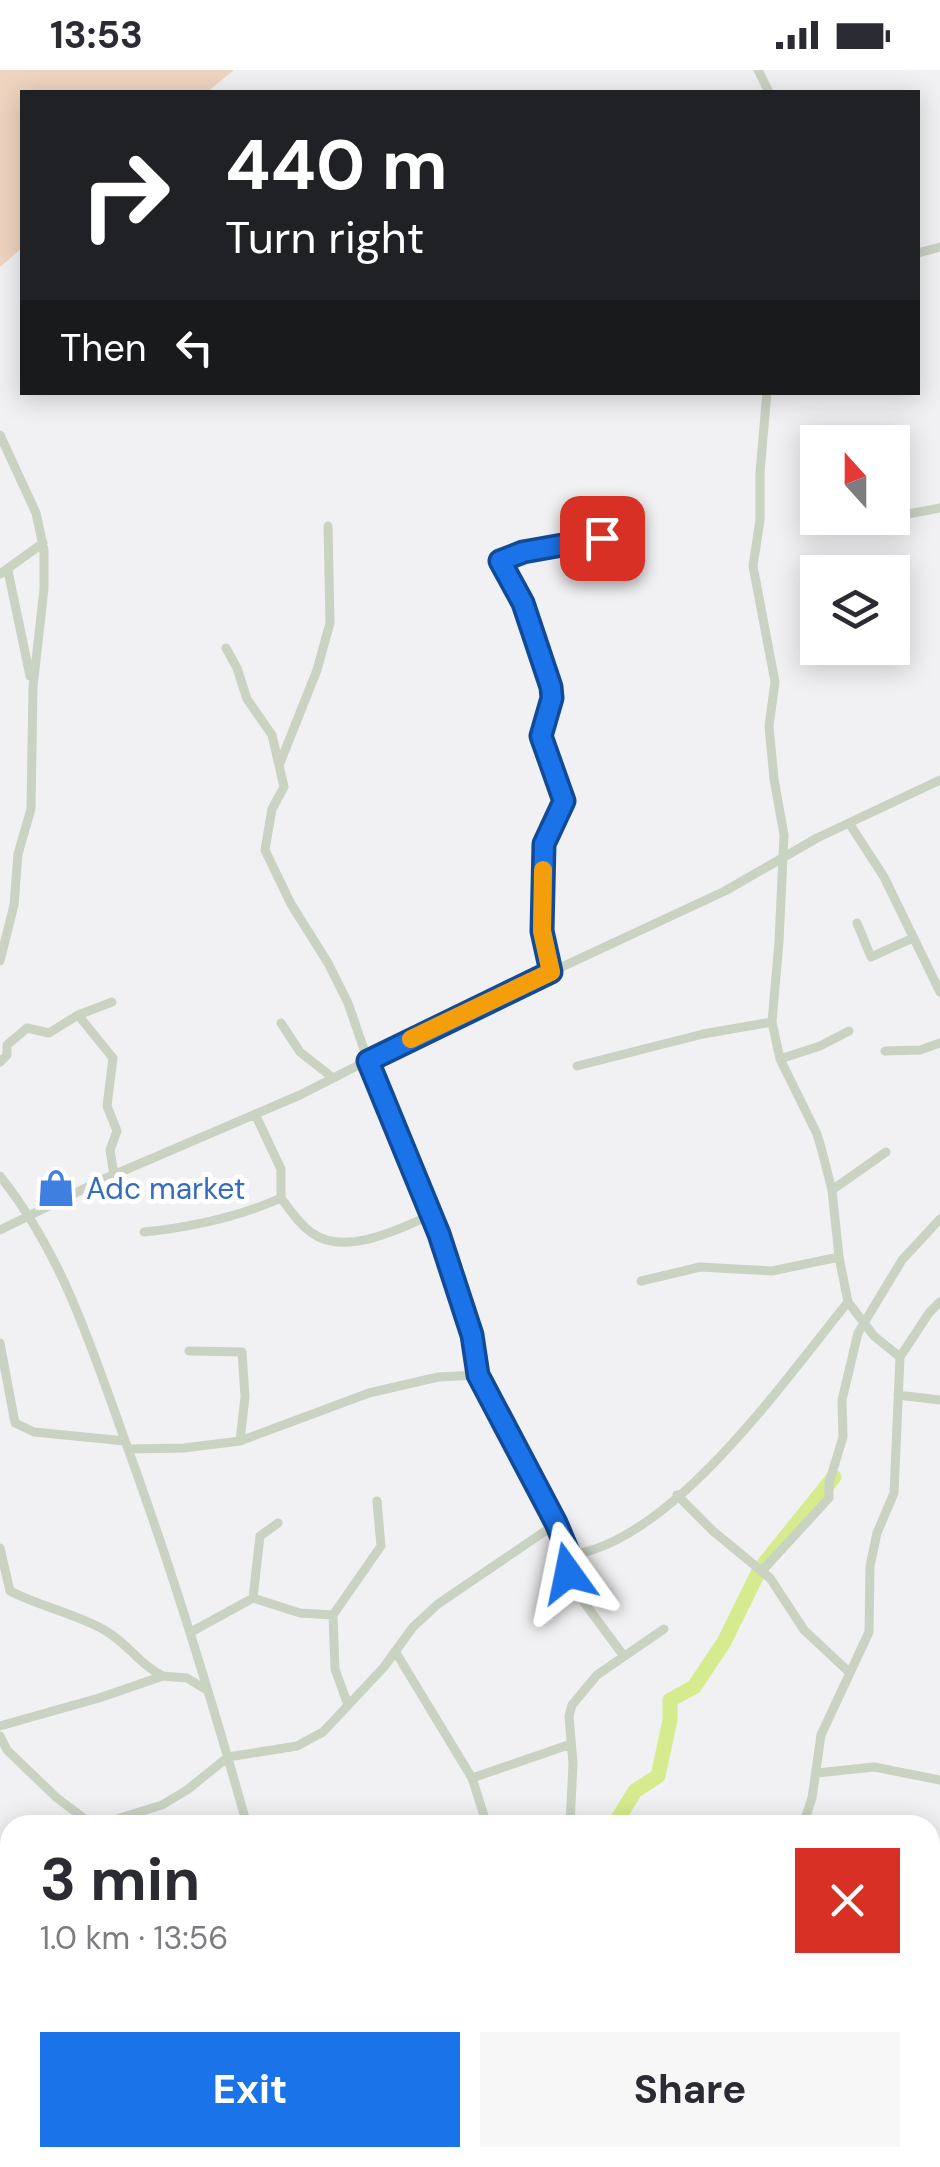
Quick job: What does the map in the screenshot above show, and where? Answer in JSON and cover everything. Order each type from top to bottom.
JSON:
[{"type":"street","points":[[766,395],[760,520],[753,566],[775,682],[770,726],[784,835],[772,1022],[780,1060],[817,1134],[832,1190],[838,1257],[848,1302],[900,1357]]},
{"type":"street","points":[[0,435],[36,512],[44,589],[33,687],[31,810],[18,854],[14,905],[0,960]]},
{"type":"street","points":[[910,514],[940,508]]},
{"type":"street","points":[[280,766],[317,670],[330,623],[328,526]]},
{"type":"street","points":[[551,972],[542,931],[544,844],[564,801],[541,736],[552,698],[551,687],[523,603],[500,561],[523,552],[602,538]]},
{"type":"street","points":[[33,687],[4,572],[42,543]]},
{"type":"street","points":[[226,648],[238,668],[247,699],[272,735],[280,766],[284,787],[272,809],[265,850],[291,904],[334,975],[432,1215],[472,1335],[478,1375],[556,1523],[569,1554],[572,1586],[623,1655]]},
{"type":"street","points":[[0,1230],[333,1078],[726,891],[781,858],[940,780]]},
{"type":"street","points":[[849,823],[884,877],[940,992]]},
{"type":"street","points":[[857,923],[871,957],[913,938]]},
{"type":"street","points":[[0,1062],[8,1045],[26,1028],[49,1033],[78,1015],[112,1002]]},
{"type":"street","points":[[78,1015],[113,1058],[106,1106],[117,1131],[110,1150],[114,1175]]},
{"type":"street","points":[[577,1066],[703,1034],[772,1022]]},
{"type":"street","points":[[281,1023],[300,1052],[333,1078]]},
{"type":"street","points":[[780,1060],[849,1031]]},
{"type":"street","points":[[885,1052],[920,1050],[940,1043]]},
{"type":"street","points":[[255,1114],[281,1169],[280,1198],[305,1227],[326,1240],[370,1238],[432,1215]]},
{"type":"street","points":[[832,1190],[886,1152]]},
{"type":"street","points":[[0,1176],[72,1294],[191,1632],[244,1815]]},
{"type":"street","points":[[144,1232],[195,1226],[239,1215],[280,1198]]},
{"type":"street","points":[[762,1571],[831,1492],[829,1483],[843,1437],[842,1400],[864,1322],[902,1260],[940,1219]]},
{"type":"street","points":[[642,1281],[700,1267],[772,1271],[838,1257]]},
{"type":"street","points":[[569,1554],[590,1552],[610,1544],[677,1496],[749,1427],[848,1302]]},
{"type":"street","points":[[806,1815],[817,1773],[820,1735],[867,1642],[872,1608],[870,1566],[877,1533],[894,1493],[900,1357],[940,1302]]},
{"type":"street","points":[[0,1343],[15,1423],[34,1432],[127,1445],[240,1441],[368,1393],[438,1377],[478,1375]]},
{"type":"street","points":[[189,1351],[242,1352],[244,1397],[240,1441]]},
{"type":"street","points":[[898,1395],[940,1400]]},
{"type":"street","points":[[677,1496],[713,1532],[762,1571],[778,1588],[804,1630],[850,1674]]},
{"type":"street","points":[[348,1705],[335,1669],[332,1616],[382,1546],[377,1501]]},
{"type":"street","points":[[254,1598],[260,1536],[278,1523]]},
{"type":"street","points":[[132,1815],[175,1798],[228,1757],[297,1746],[324,1732],[413,1627],[438,1604],[556,1523]]},
{"type":"street","points":[[0,1548],[5,1593],[106,1631],[144,1665],[163,1676]]},
{"type":"street","points":[[191,1632],[254,1598],[300,1614],[332,1616]]},
{"type":"street","points":[[570,1815],[572,1705],[597,1675],[664,1628]]},
{"type":"street","points":[[395,1651],[472,1778],[483,1815]]},
{"type":"street","points":[[0,1726],[163,1676],[187,1678],[205,1689]]},
{"type":"street","points":[[0,1736],[7,1750],[80,1815]]},
{"type":"street","points":[[472,1778],[572,1744]]},
{"type":"street","points":[[817,1773],[874,1767],[940,1780]]},
{"type":"shaded area","points":[[0,70],[234,70],[209,90],[20,90],[20,250],[0,267]]},
{"type":"waterway","points":[[620,1815],[635,1791],[658,1776],[670,1720],[670,1700],[694,1687],[724,1642],[760,1569],[834,1477]]},
{"type":"slow traffic","points":[[411,1039],[551,972],[542,931],[543,870]]},
{"type":"place","name":"Adc market","points":[[56,1188]]},
{"type":"route","points":[[568,1573],[569,1554],[556,1523],[478,1375],[472,1335],[439,1234],[368,1061],[551,972],[542,931],[544,844],[547,832],[564,807],[541,736],[552,698],[551,687],[523,603],[500,561],[523,552],[602,538]]}]
